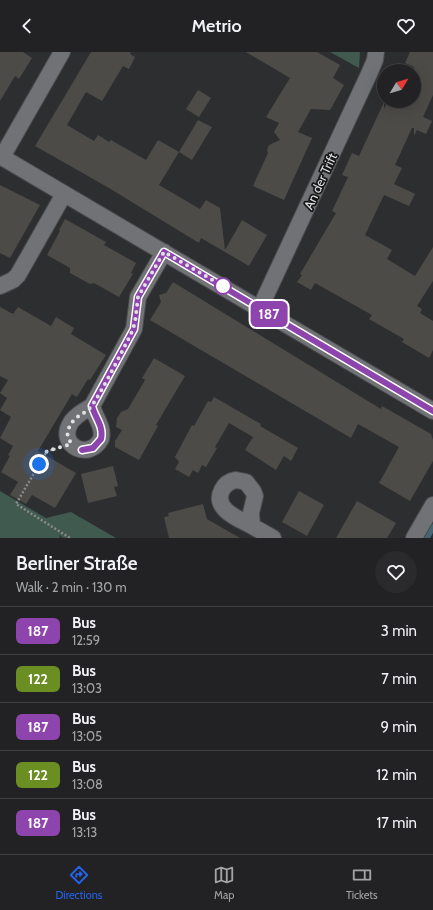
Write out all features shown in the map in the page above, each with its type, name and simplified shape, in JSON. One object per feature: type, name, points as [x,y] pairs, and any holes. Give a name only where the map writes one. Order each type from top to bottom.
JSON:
[{"type":"street","points":[[62,52],[1,157],[433,411]]},
{"type":"street","name":"An der Trift","points":[[260,308],[369,74],[375,60],[376,52]]},
{"type":"street","points":[[0,286],[13,280],[18,275],[64,194]]},
{"type":"street","points":[[92,406],[94,414],[101,426],[101,439],[96,446],[89,450],[78,449],[71,444],[67,433],[70,424],[76,416],[92,406],[134,329],[138,297],[164,252]]},
{"type":"street","points":[[414,538],[433,505]]},
{"type":"street","points":[[252,526],[273,538]]},
{"type":"path","points":[[70,538],[16,504],[47,451],[71,444]]},
{"type":"green space","points":[[330,52],[360,52],[359,68]]},
{"type":"green space","points":[[0,491],[46,518],[71,512],[116,538],[63,538],[59,535],[60,538],[0,538]]},
{"type":"building","points":[[0,52],[23,52],[32,58],[19,79],[15,76],[0,101]]},
{"type":"building","points":[[91,52],[131,52],[130,54],[135,57],[129,69],[123,66],[102,101],[86,92],[67,125],[94,141],[98,135],[109,142],[111,140],[146,160],[158,140],[179,152],[159,185],[200,209],[206,200],[220,208],[225,250],[242,220],[267,235],[249,266],[201,238],[199,243],[109,188],[35,146]]},
{"type":"building","points":[[246,52],[317,52],[340,65],[333,78],[344,85],[330,110],[311,109],[298,132],[312,138],[284,200],[253,186],[268,153],[267,150],[269,145],[280,140],[274,132],[279,123],[266,117],[290,78]]},
{"type":"building","points":[[410,52],[433,52],[433,95],[423,117],[432,121],[426,134],[417,130],[414,136],[414,128],[412,128],[395,165],[402,168],[394,184],[415,194],[409,206],[384,195],[365,235],[392,250],[387,259],[415,276],[433,247],[433,281],[417,306],[422,309],[420,313],[433,321],[433,350],[429,358],[402,342],[404,339],[369,319],[372,315],[315,283],[311,290],[297,282],[302,275],[300,274],[336,213],[332,211],[348,177],[342,175],[352,153],[359,156],[381,108],[421,108],[421,64],[405,63]]},
{"type":"building","points":[[198,90],[211,98],[199,117],[186,109]]},
{"type":"building","points":[[198,120],[212,127],[192,160],[179,152]]},
{"type":"building","points":[[0,185],[40,205],[10,258],[0,253]]},
{"type":"building","points":[[65,219],[106,242],[104,245],[136,263],[131,273],[133,274],[119,297],[94,283],[90,284],[70,273],[70,268],[47,255]]},
{"type":"building","points":[[173,282],[381,409],[382,406],[431,434],[433,440],[433,461],[410,501],[379,483],[399,447],[358,424],[351,438],[150,320],[161,302],[159,295],[166,293]]},
{"type":"building","points":[[0,307],[13,314],[18,307],[51,326],[56,317],[74,328],[71,334],[106,355],[77,397],[72,394],[38,451],[76,473],[55,508],[32,495],[26,504],[10,495],[18,482],[1,472],[10,456],[8,455],[13,446],[0,438],[11,417],[0,410],[7,398],[0,393],[8,380],[0,376]]},
{"type":"building","points":[[154,358],[185,376],[156,425],[158,426],[139,460],[115,447],[115,441],[122,430],[116,427],[117,418],[121,412],[128,409],[145,380],[142,378]]},
{"type":"building","points":[[214,397],[261,424],[260,426],[298,448],[291,461],[284,456],[276,470],[245,450],[253,437],[229,423],[215,447],[217,448],[206,467],[202,465],[198,473],[193,470],[189,477],[175,469],[179,462],[175,457],[192,425],[194,426],[208,401],[211,402]]},
{"type":"building","points":[[113,466],[118,486],[114,487],[117,496],[88,503],[81,474]]},
{"type":"building","points":[[299,491],[324,505],[307,536],[282,522]]},
{"type":"building","points":[[357,501],[396,523],[387,538],[336,538]]},
{"type":"building","points":[[203,504],[207,519],[240,538],[169,538],[164,517],[169,516],[168,513]]},
{"type":"waterway","points":[[427,538],[433,527]]},
{"type":"bus line","name":"187","points":[[82,450],[89,450],[93,448],[101,439],[101,426],[94,414],[92,406],[134,329],[136,303],[138,297],[164,252],[433,411]]},
{"type":"route","points":[[39,464],[47,451],[71,444],[67,433],[70,424],[76,416],[92,406],[134,329],[136,303],[138,297],[164,252],[223,286]]}]
